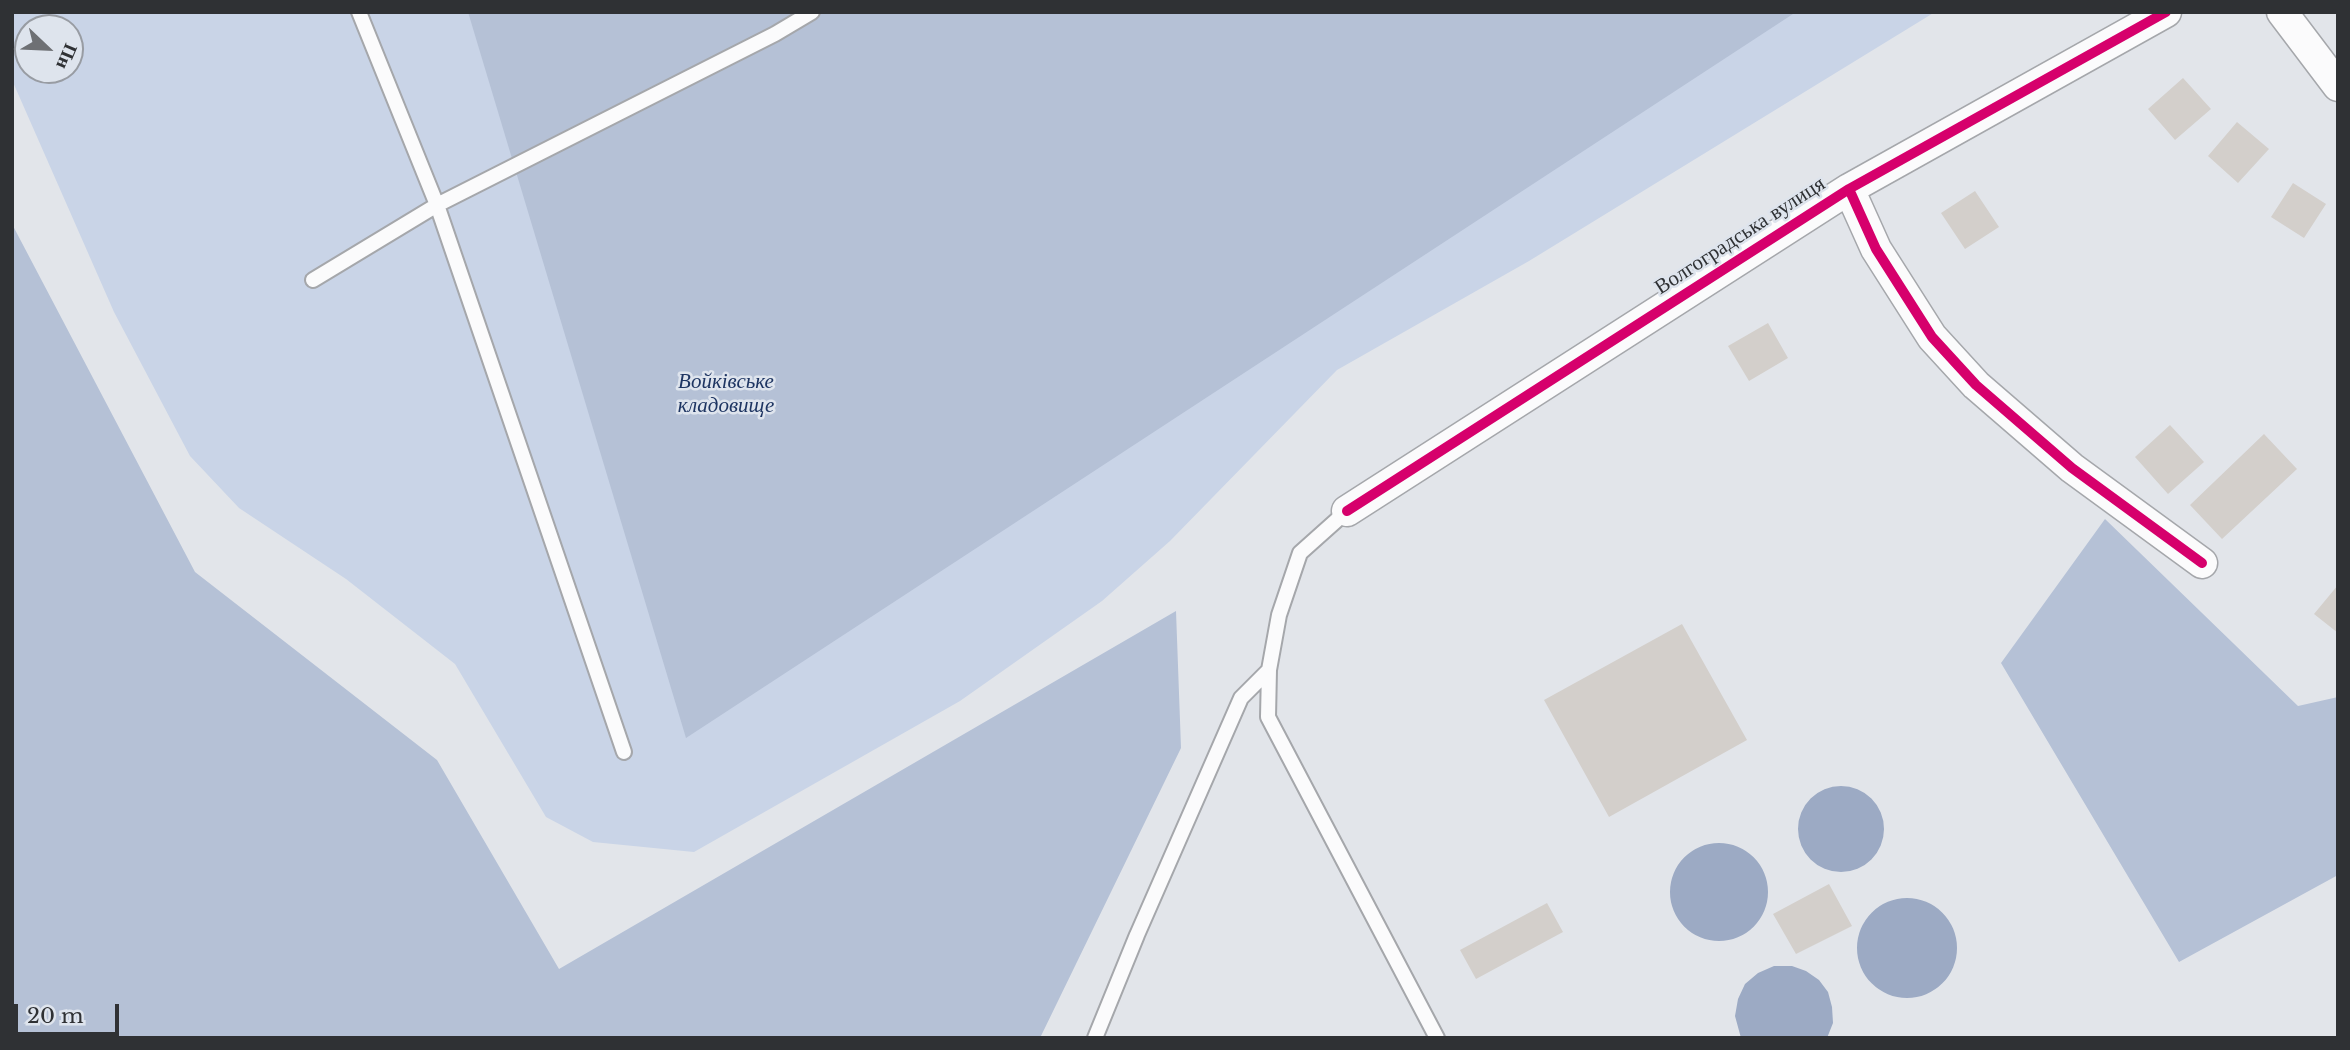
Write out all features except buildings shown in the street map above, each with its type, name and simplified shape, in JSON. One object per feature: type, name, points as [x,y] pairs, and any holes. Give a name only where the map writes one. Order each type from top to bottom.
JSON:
[{"type":"street","name":"Волгоградська вулиця","points":[[1347,512],[1849,189],[2166,12]]},
{"type":"street","points":[[2282,12],[2338,86]]},
{"type":"street","points":[[1849,189],[1876,249],[1932,337],[1967,375],[2072,468],[2202,563]]},
{"type":"lane","points":[[359,12],[437,205],[624,752]]},
{"type":"lane","points":[[313,280],[437,205],[775,34],[812,12]]},
{"type":"lane","points":[[1347,512],[1300,553],[1279,615],[1269,670],[1268,717],[1437,1038]]},
{"type":"lane","points":[[1095,1038],[1241,698],[1269,670]]},
{"type":"green space","name":"Войківське кладовище","points":[[12,12],[1935,12],[1529,261],[1337,370],[1170,541],[1102,601],[960,701],[694,852],[593,842],[546,817],[455,664],[346,579],[239,508],[190,456],[114,312],[12,80]]},
{"type":"green space","points":[[468,12],[1796,12],[686,738]]},
{"type":"green space","points":[[12,224],[195,572],[437,760],[559,969],[1176,611],[1181,748],[1040,1038],[12,1038]]},
{"type":"green space","points":[[2105,519],[2298,706],[2338,697],[2338,875],[2179,962],[2001,663]]},
{"type":"shaded area","points":[[1841,786],[1858,789],[1872,798],[1881,812],[1884,829],[1881,846],[1872,860],[1858,869],[1841,872],[1824,869],[1810,860],[1801,846],[1798,829],[1801,812],[1810,798],[1824,789]]},
{"type":"shaded area","points":[[1719,843],[1738,847],[1753,858],[1764,873],[1768,892],[1764,911],[1753,926],[1738,937],[1719,941],[1700,937],[1685,926],[1674,911],[1670,892],[1674,873],[1685,858],[1700,847]]},
{"type":"shaded area","points":[[1907,898],[1935,906],[1949,920],[1957,948],[1949,976],[1935,990],[1907,998],[1879,990],[1865,976],[1857,948],[1865,920],[1879,906]]},
{"type":"shaded area","points":[[1774,966],[1792,966],[1806,971],[1819,980],[1828,992],[1833,1023],[1827,1038],[1741,1038],[1735,1016],[1738,999],[1745,984],[1758,973]]},
{"type":"cycle path","points":[[1347,511],[1849,189],[2166,12]]},
{"type":"cycle path","points":[[1849,189],[1876,249],[1932,337],[1976,385],[2072,468],[2202,563]]}]
